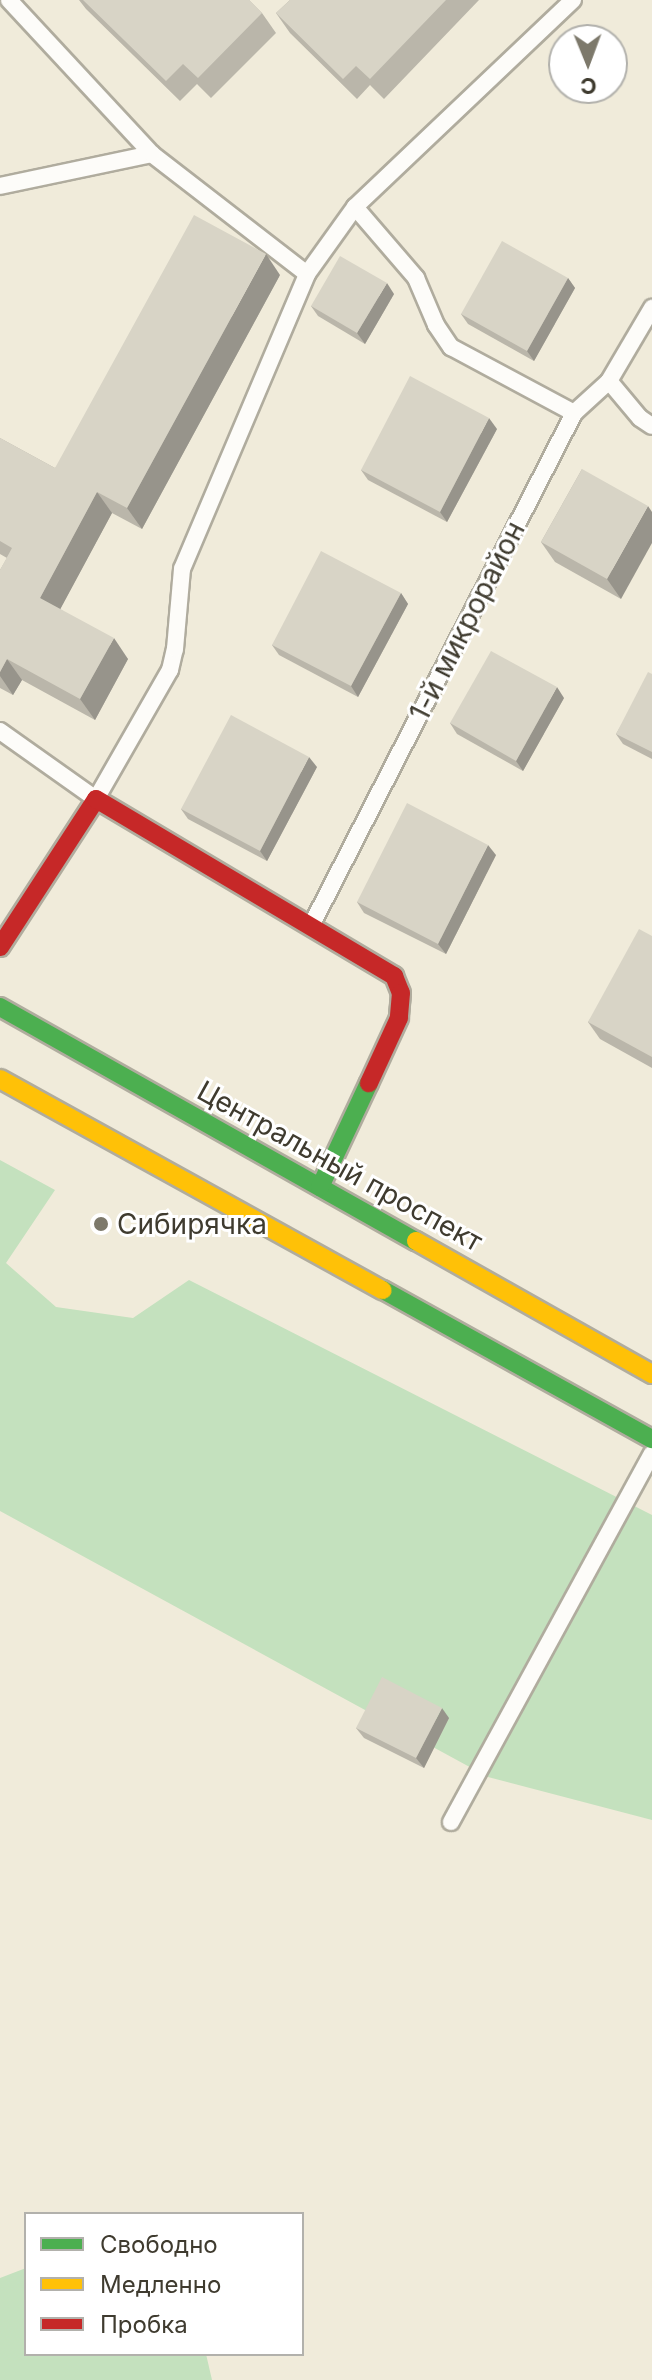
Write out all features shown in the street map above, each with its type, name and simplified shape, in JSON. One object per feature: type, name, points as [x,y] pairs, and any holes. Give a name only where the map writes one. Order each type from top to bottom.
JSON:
[{"type":"main road","points":[[0,947],[96,799],[309,929],[394,976],[401,993],[399,1018],[320,1187]]},
{"type":"main road","name":"Центральный проспект","points":[[0,1007],[652,1374]]},
{"type":"main road","points":[[0,1079],[652,1439]]},
{"type":"lane","points":[[9,0],[152,154],[307,274]]},
{"type":"lane","points":[[0,731],[96,799],[170,670],[175,649],[182,569],[307,274],[355,207],[573,0]]},
{"type":"lane","points":[[0,186],[152,154]]},
{"type":"lane","points":[[355,207],[416,278],[436,325],[451,347],[574,413]]},
{"type":"lane","name":"1-й микрорайон","points":[[309,929],[574,413],[609,381],[652,308]]},
{"type":"lane","points":[[609,381],[640,418],[652,426]]},
{"type":"lane","points":[[451,1822],[652,1454]]},
{"type":"green space","points":[[0,1160],[55,1190],[6,1263],[56,1307],[133,1318],[189,1280],[652,1515],[652,1820],[488,1777],[0,1511]]},
{"type":"green space","points":[[24,2269],[24,2356],[206,2356],[212,2380],[0,2380],[0,2278]]},
{"type":"building","points":[[83,0],[249,0],[262,13],[198,78],[183,64],[166,81]]},
{"type":"building","points":[[290,0],[446,0],[370,79],[356,66],[343,79],[276,13]]},
{"type":"building","points":[[194,215],[266,254],[127,508],[97,492],[40,598],[114,638],[80,699],[7,659],[0,672],[0,570],[12,548],[0,541],[0,438],[55,468]]},
{"type":"building","points":[[502,241],[568,278],[527,351],[461,314]]},
{"type":"building","points":[[340,256],[387,283],[357,333],[311,306]]},
{"type":"building","points":[[410,376],[489,418],[440,512],[361,470]]},
{"type":"building","points":[[582,469],[648,506],[607,579],[541,542]]},
{"type":"building","points":[[321,551],[401,593],[351,686],[272,645]]},
{"type":"building","points":[[491,651],[557,687],[516,761],[450,723]]},
{"type":"building","points":[[648,672],[652,674],[652,752],[616,734]]},
{"type":"building","points":[[231,715],[309,757],[260,851],[181,809]]},
{"type":"building","points":[[407,803],[488,845],[438,944],[357,902]]},
{"type":"building","points":[[639,929],[652,936],[652,1057],[588,1022]]},
{"type":"building","points":[[382,1677],[442,1708],[416,1758],[356,1728]]},
{"type":"traffic: fast","points":[[0,1007],[416,1241]]},
{"type":"traffic: fast","points":[[320,1187],[369,1083]]},
{"type":"traffic: fast","points":[[383,1290],[652,1439]]},
{"type":"traffic: slow","points":[[0,1079],[383,1290]]},
{"type":"traffic: slow","points":[[416,1241],[652,1374]]},
{"type":"traffic: jam","points":[[0,947],[96,799],[394,976],[401,993],[399,1018],[369,1083]]},
{"type":"place","name":"Сибирячка","points":[[101,1224]]}]
